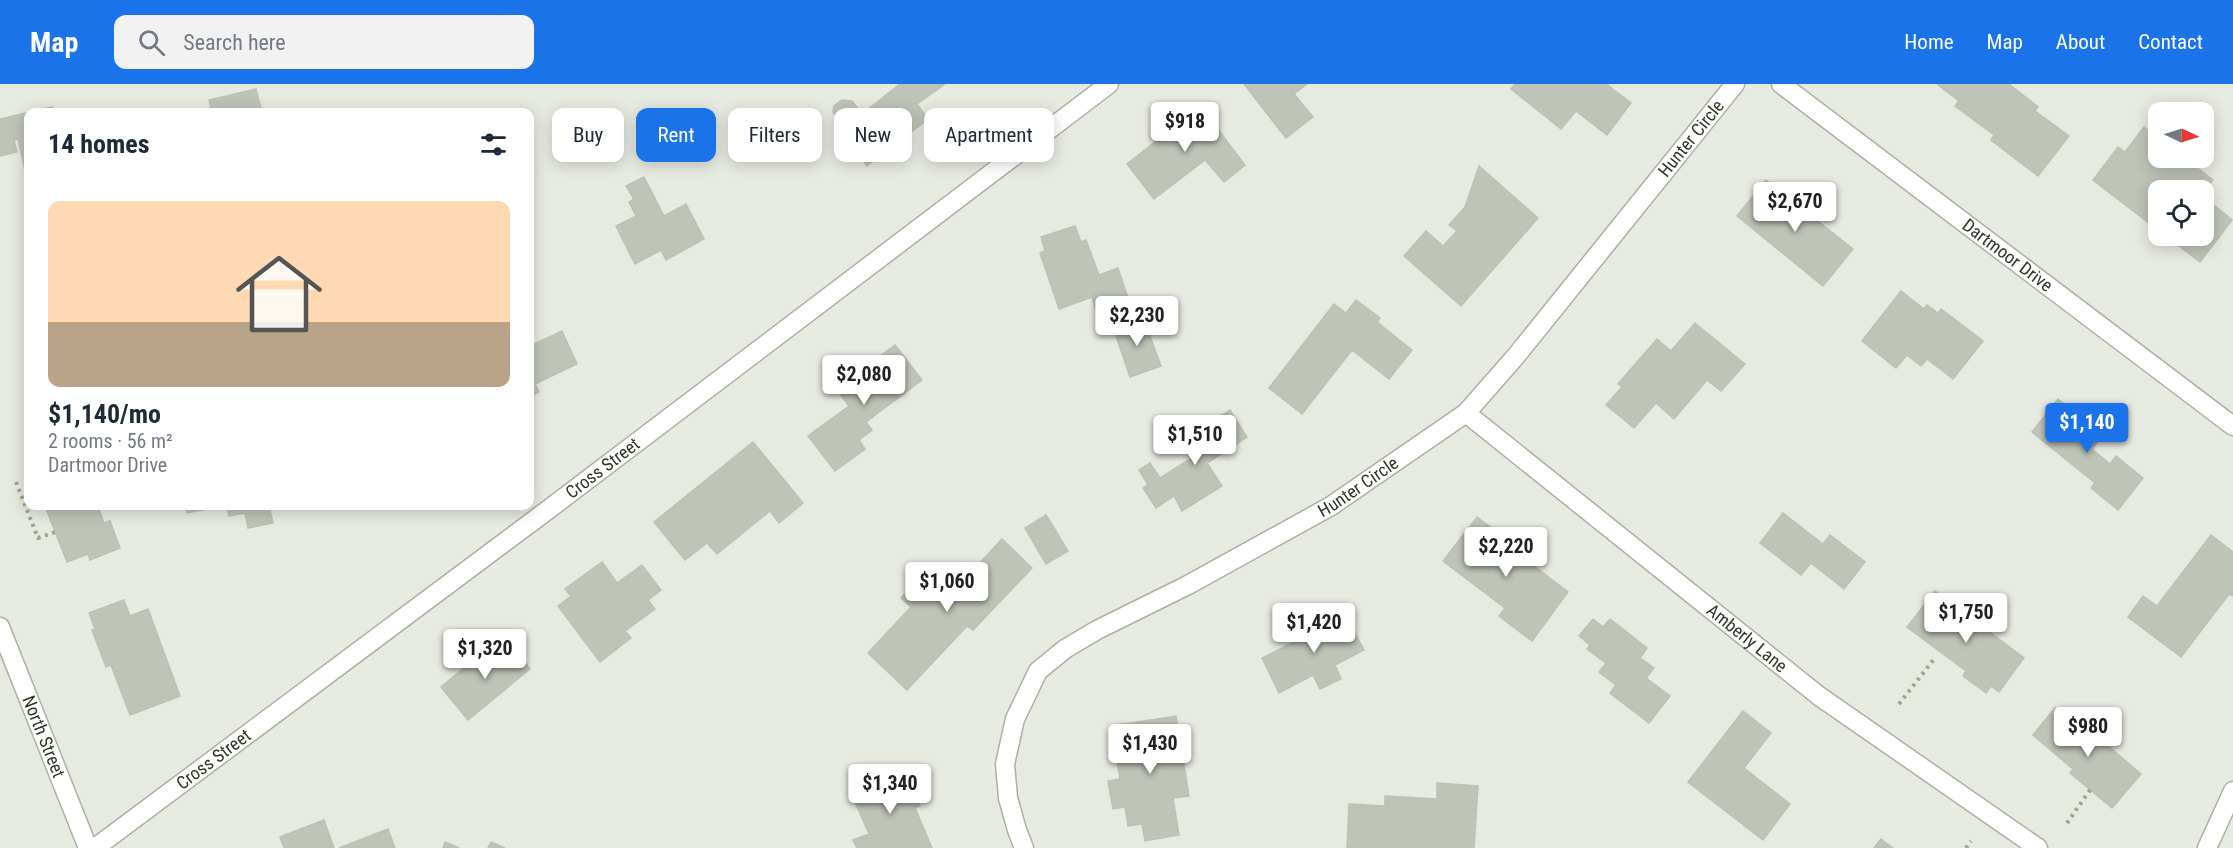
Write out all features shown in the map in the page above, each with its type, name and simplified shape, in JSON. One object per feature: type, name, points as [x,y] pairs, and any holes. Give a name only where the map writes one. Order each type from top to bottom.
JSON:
[{"type":"street","name":"Cross Street","points":[[95,848],[1109,84]]},
{"type":"street","name":"Hunter Circle","points":[[1024,848],[1008,798],[1005,764],[1015,719],[1038,671],[1065,649],[1097,630],[1188,585],[1331,506],[1466,413],[1516,356],[1735,84]]},
{"type":"street","name":"Dartmoor Drive","points":[[1781,84],[2233,426]]},
{"type":"street","name":"Amberly Lane","points":[[1466,413],[1819,696],[2038,848]]},
{"type":"street","name":"North Street","points":[[0,627],[88,848]]},
{"type":"street","points":[[2207,848],[2233,791]]},
{"type":"path","points":[[16,482],[24,502]]},
{"type":"path","points":[[27,510],[38,538],[55,532]]},
{"type":"path","points":[[1899,704],[1934,660]]},
{"type":"path","points":[[2067,823],[2090,790]]},
{"type":"path","points":[[1966,848],[1971,841]]},
{"type":"building","points":[[900,84],[945,84],[917,104],[924,114],[924,122],[912,131],[912,108],[870,108]]},
{"type":"building","points":[[1244,84],[1307,84],[1294,94],[1313,117],[1286,138]]},
{"type":"building","points":[[1515,84],[1606,84],[1631,103],[1607,135],[1576,111],[1561,129],[1511,89]]},
{"type":"building","points":[[1937,84],[2009,84],[2038,107],[2035,111],[2069,136],[2038,176],[1991,140],[1994,135],[1955,106],[1959,101]]},
{"type":"building","points":[[256,89],[261,108],[211,108],[209,100]]},
{"type":"building","points":[[842,100],[852,101],[857,108],[834,108],[833,112],[834,106]]},
{"type":"building","points":[[1198,103],[1245,165],[1224,182],[1205,160],[1154,199],[1127,164],[1183,120],[1180,116]]},
{"type":"building","points":[[24,114],[24,166],[18,139],[14,140],[17,152],[0,156],[0,119]]},
{"type":"building","points":[[2144,127],[2148,130],[2148,168],[2197,168],[2213,180],[2148,180],[2148,222],[2093,180],[2118,147],[2125,152]]},
{"type":"building","points":[[1479,166],[1538,218],[1461,306],[1404,256],[1426,231],[1443,246],[1457,231],[1449,225],[1465,207]]},
{"type":"building","points":[[644,177],[664,216],[686,204],[704,239],[666,260],[661,250],[635,264],[616,226],[636,216],[629,202],[634,199],[626,186]]},
{"type":"building","points":[[1766,180],[1853,249],[1823,286],[1737,216]]},
{"type":"building","points":[[2214,205],[2232,220],[2214,244]]},
{"type":"building","points":[[1075,226],[1081,242],[1086,240],[1099,275],[1118,268],[1128,298],[1096,310],[1092,297],[1059,309],[1040,253],[1045,251],[1041,237]]},
{"type":"building","points":[[2179,246],[2212,246],[2200,262]]},
{"type":"building","points":[[1901,291],[1924,309],[1927,305],[1938,313],[1941,309],[1983,341],[1953,379],[1927,359],[1921,366],[1907,355],[1896,368],[1862,341]]},
{"type":"building","points":[[1356,300],[1380,318],[1377,322],[1412,350],[1389,379],[1352,350],[1302,414],[1269,388],[1334,304],[1346,313]]},
{"type":"building","points":[[1143,317],[1161,366],[1130,377],[1113,327]]},
{"type":"building","points":[[1695,323],[1745,364],[1721,391],[1707,380],[1674,419],[1656,403],[1634,428],[1606,405],[1622,387],[1618,384],[1657,339],[1671,351]]},
{"type":"building","points":[[562,331],[577,364],[535,384],[539,392],[534,395],[534,344]]},
{"type":"building","points":[[895,345],[922,380],[866,422],[872,430],[859,440],[865,449],[835,471],[808,436],[849,406],[836,389]]},
{"type":"building","points":[[2058,399],[2103,435],[2092,449],[2110,464],[2116,456],[2143,478],[2118,510],[2091,488],[2095,483],[2032,432]]},
{"type":"building","points":[[1230,410],[1247,437],[1207,463],[1222,486],[1182,511],[1174,496],[1156,508],[1143,488],[1148,485],[1139,470],[1150,463],[1160,478],[1192,458],[1189,453],[1196,449],[1192,442],[1206,433],[1202,428]]},
{"type":"building","points":[[753,442],[803,503],[779,523],[770,511],[717,554],[707,543],[685,560],[654,522]]},
{"type":"building","points":[[47,510],[99,510],[104,523],[110,521],[120,548],[90,560],[88,554],[67,562]]},
{"type":"building","points":[[186,510],[203,510],[187,513]]},
{"type":"building","points":[[228,510],[270,510],[273,523],[248,528],[245,513],[229,516]]},
{"type":"building","points":[[1783,513],[1823,544],[1830,535],[1865,562],[1844,589],[1811,563],[1801,575],[1760,543]]},
{"type":"building","points":[[1046,515],[1068,551],[1046,564],[1025,528]]},
{"type":"building","points":[[1477,517],[1504,537],[1501,541],[1568,592],[1532,641],[1499,616],[1505,608],[1443,561]]},
{"type":"building","points":[[2211,535],[2233,552],[2233,596],[2229,594],[2181,657],[2128,617],[2143,596],[2157,606]]},
{"type":"building","points":[[1002,539],[1032,568],[973,630],[967,626],[907,690],[868,653],[911,607],[901,598],[916,583],[925,593],[942,575],[947,580],[965,562],[973,570]]},
{"type":"building","points":[[602,562],[617,583],[642,565],[661,590],[648,600],[655,609],[625,631],[631,638],[600,662],[558,606],[571,596],[565,589]]},
{"type":"building","points":[[1935,591],[2024,658],[1999,692],[1991,686],[1986,693],[1963,676],[1966,671],[1907,627]]},
{"type":"building","points":[[124,600],[130,616],[148,609],[180,696],[130,715],[111,665],[106,667],[92,630],[95,629],[89,613]]},
{"type":"building","points":[[1343,611],[1364,650],[1335,665],[1341,679],[1320,689],[1313,675],[1279,693],[1262,658],[1296,641],[1294,636]]},
{"type":"building","points":[[1593,619],[1603,627],[1610,619],[1647,648],[1640,658],[1654,668],[1646,678],[1670,696],[1649,723],[1610,693],[1616,685],[1599,672],[1606,663],[1587,649],[1590,645],[1579,636]]},
{"type":"building","points":[[507,641],[530,669],[468,720],[441,687],[478,656],[482,661]]},
{"type":"building","points":[[2055,708],[2097,743],[2100,739],[2141,774],[2112,808],[2070,773],[2073,769],[2033,735]]},
{"type":"building","points":[[1743,711],[1771,733],[1744,768],[1790,804],[1763,840],[1688,782]]},
{"type":"building","points":[[1176,716],[1189,796],[1173,798],[1179,835],[1145,841],[1142,824],[1128,826],[1125,807],[1113,809],[1108,781],[1120,779],[1112,726]]},
{"type":"building","points":[[904,770],[920,806],[915,808],[932,848],[857,848],[853,840],[869,834],[851,793]]},
{"type":"building","points":[[1437,783],[1478,786],[1474,848],[1347,848],[1349,804],[1385,806],[1385,796],[1437,799]]},
{"type":"building","points":[[324,820],[334,848],[284,848],[280,837]]},
{"type":"building","points":[[388,829],[395,848],[339,848]]},
{"type":"building","points":[[1881,839],[1893,848],[1874,848]]},
{"type":"building","points":[[445,842],[459,848],[443,848]]},
{"type":"building","points":[[491,842],[505,848],[488,848]]}]
